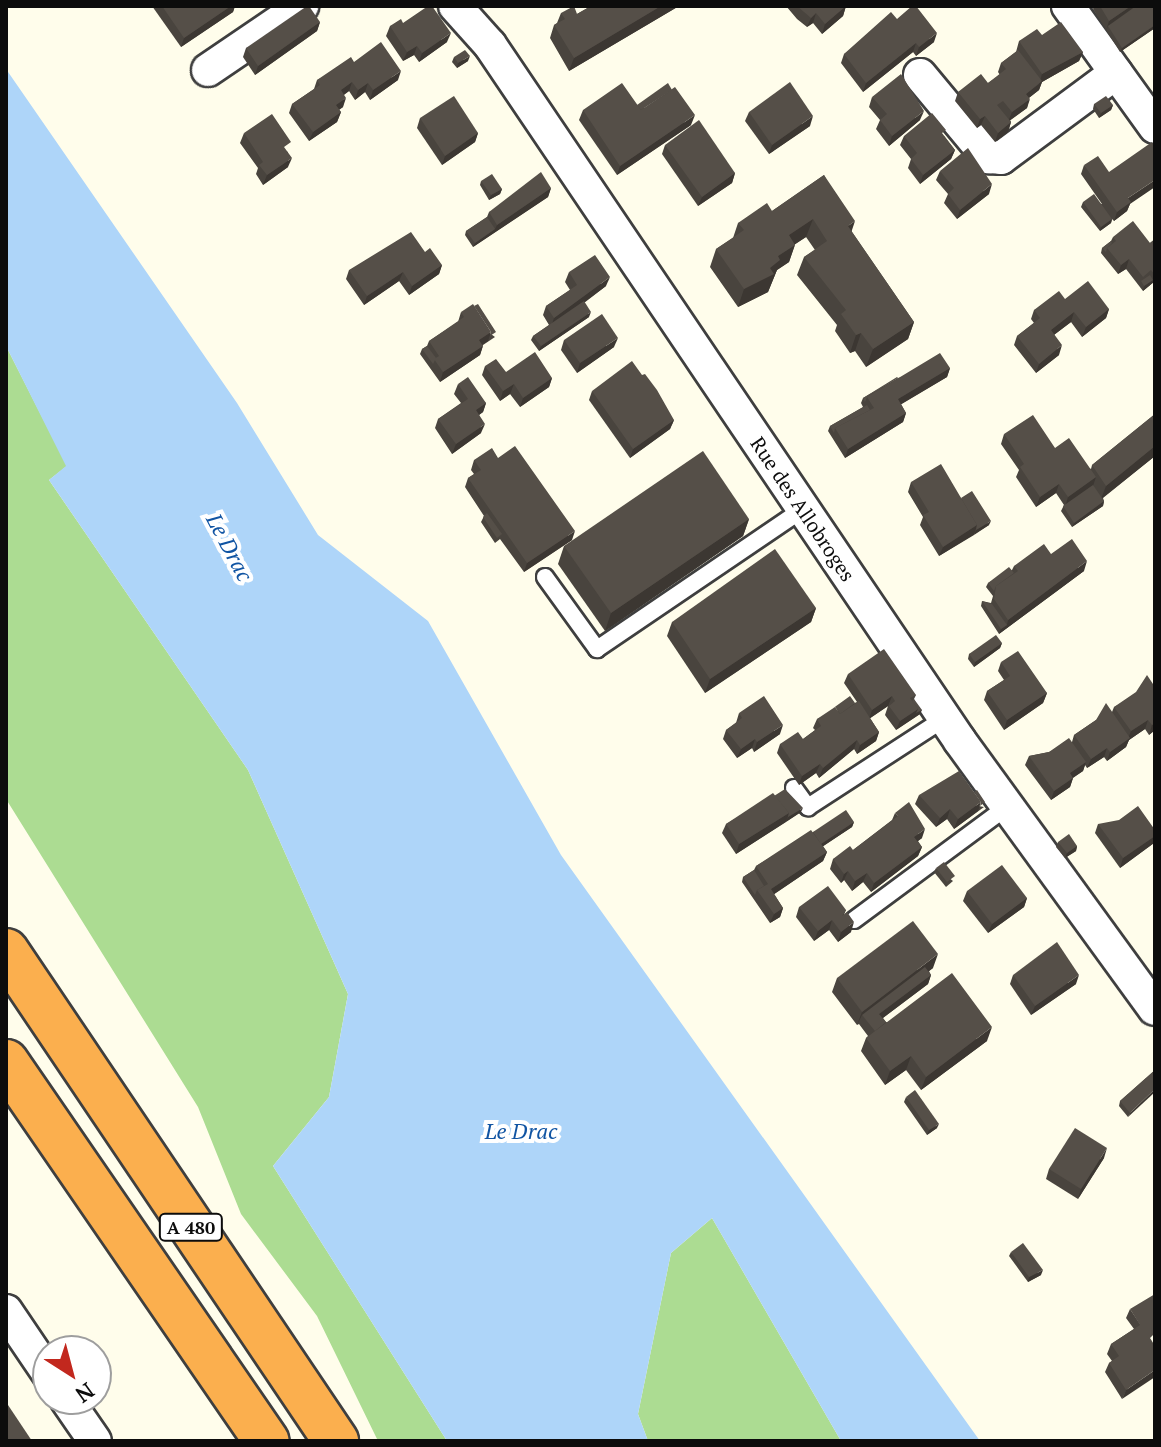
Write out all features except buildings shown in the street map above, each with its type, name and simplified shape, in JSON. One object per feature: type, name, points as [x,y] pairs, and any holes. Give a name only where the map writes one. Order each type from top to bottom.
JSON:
[{"type":"highway","name":"A 480","points":[[6,951],[336,1441]]},
{"type":"highway","name":"A 480","points":[[6,1062],[266,1441]]},
{"type":"street","points":[[208,70],[302,6]]},
{"type":"street","name":"Rue des Allobroges","points":[[455,6],[490,45],[945,718],[1155,1009]]},
{"type":"street","points":[[1068,6],[1155,127]]},
{"type":"street","points":[[920,75],[988,157],[1001,158],[1116,73]]},
{"type":"street","points":[[6,1311],[32,1349]]},
{"type":"street","points":[[77,1415],[95,1441]]},
{"type":"lane","points":[[545,577],[597,649],[803,509]]},
{"type":"lane","points":[[794,788],[808,807],[945,718]]},
{"type":"lane","points":[[854,920],[1008,806]]},
{"type":"green space","points":[[6,346],[67,466],[49,480],[248,770],[348,994],[329,1097],[273,1166],[447,1441],[378,1441],[317,1316],[241,1214],[198,1107],[6,799]]},
{"type":"green space","points":[[712,1218],[841,1441],[648,1441],[638,1414],[671,1253]]},
{"type":"water","name":"Le Drac","points":[[6,69],[237,403],[318,535],[428,621],[561,855],[980,1441],[841,1441],[712,1218],[671,1253],[638,1414],[648,1441],[447,1441],[273,1166],[329,1097],[348,994],[248,770],[49,480],[66,466],[6,346]]}]
